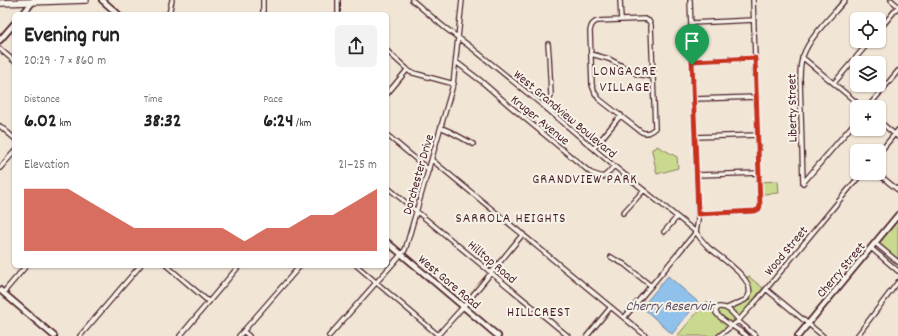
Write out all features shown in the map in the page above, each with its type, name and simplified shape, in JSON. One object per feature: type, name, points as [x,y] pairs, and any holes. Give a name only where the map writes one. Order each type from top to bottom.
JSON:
[{"type":"main road","points":[[0,3],[86,0]]},
{"type":"street","points":[[102,0],[116,12]]},
{"type":"street","points":[[169,12],[172,0]]},
{"type":"street","points":[[263,0],[263,12]]},
{"type":"street","points":[[338,0],[338,12]]},
{"type":"street","name":"West Grandview Boulevard","points":[[412,0],[545,107],[614,166],[696,232],[708,247],[737,270],[746,282],[749,290],[747,298],[742,302],[727,308]]},
{"type":"street","name":"Dorchester Drive","points":[[389,267],[405,250],[407,245],[442,128],[454,84],[462,0]]},
{"type":"street","points":[[620,0],[621,20]]},
{"type":"street","points":[[624,318],[696,232],[698,224],[690,0]]},
{"type":"street","points":[[698,214],[755,211],[759,209],[761,203],[753,0]]},
{"type":"street","name":"Liberty Street","points":[[846,0],[811,40],[802,57],[800,78],[803,183],[850,128]]},
{"type":"street","points":[[886,22],[898,7],[891,0]]},
{"type":"street","points":[[25,12],[33,1]]},
{"type":"street","points":[[645,19],[649,21],[651,25],[655,128],[650,132],[643,133],[599,99],[592,84],[590,28],[593,23],[599,20],[621,20],[645,19]]},
{"type":"street","points":[[691,23],[754,20]]},
{"type":"street","points":[[0,40],[12,26]]},
{"type":"street","points":[[545,107],[549,102],[551,95],[548,44]]},
{"type":"street","points":[[834,83],[864,48]]},
{"type":"street","points":[[0,49],[12,58]]},
{"type":"street","points":[[389,53],[410,72],[454,84]]},
{"type":"street","points":[[591,54],[609,59],[637,74],[653,77]]},
{"type":"street","points":[[802,57],[854,100]]},
{"type":"street","points":[[692,61],[755,58]]},
{"type":"street","name":"Kruger Avenue","points":[[456,62],[481,81],[591,173],[603,177],[614,166]]},
{"type":"street","points":[[389,92],[407,70]]},
{"type":"street","points":[[874,100],[898,71]]},
{"type":"street","points":[[694,99],[757,97]]},
{"type":"street","points":[[594,148],[620,116]]},
{"type":"street","points":[[0,126],[12,136]]},
{"type":"street","points":[[886,127],[898,137]]},
{"type":"street","points":[[442,128],[473,144]]},
{"type":"street","points":[[886,144],[898,130]]},
{"type":"street","points":[[695,137],[758,135]]},
{"type":"street","points":[[389,137],[429,170]]},
{"type":"street","points":[[0,168],[12,154]]},
{"type":"street","points":[[432,160],[646,336]]},
{"type":"street","points":[[697,175],[760,173]]},
{"type":"street","name":"Wood Street","points":[[719,336],[738,320],[766,289],[856,180]]},
{"type":"street","points":[[886,180],[898,190]]},
{"type":"street","name":"Hilltop Road","points":[[389,189],[568,336]]},
{"type":"street","points":[[623,213],[644,190]]},
{"type":"street","name":"Cherry Street","points":[[798,336],[898,216]]},
{"type":"street","points":[[664,232],[677,217]]},
{"type":"street","points":[[358,268],[438,336],[523,234]]},
{"type":"street","points":[[875,243],[898,262]]},
{"type":"street","name":"West Gore Road","points":[[389,244],[498,336]]},
{"type":"street","points":[[871,248],[898,271]]},
{"type":"street","points":[[611,257],[624,264],[651,286]]},
{"type":"street","points":[[24,268],[2,292],[54,336]]},
{"type":"street","points":[[80,336],[138,268]]},
{"type":"street","points":[[169,268],[209,302]]},
{"type":"street","points":[[180,336],[237,268]]},
{"type":"street","points":[[239,336],[298,268]]},
{"type":"street","name":"Dorchester Drive","points":[[330,336],[388,268]]},
{"type":"street","points":[[857,336],[898,282]]},
{"type":"street","points":[[766,289],[822,336]]},
{"type":"street","points":[[747,336],[722,319],[716,313],[716,310],[722,306],[727,308],[756,336]]},
{"type":"street","points":[[587,336],[611,307]]},
{"type":"street","points":[[243,331],[249,336]]},
{"type":"green space","points":[[657,146],[677,157],[678,168],[657,174],[652,149],[656,148]]},
{"type":"green space","points":[[778,181],[779,193],[762,194],[761,182]]},
{"type":"green space","points":[[898,219],[898,260],[879,243]]},
{"type":"green space","points":[[748,276],[763,288],[739,316],[731,310],[731,308],[744,303],[750,296],[751,288],[747,279]]},
{"type":"green space","points":[[707,301],[715,309],[715,314],[726,324],[727,328],[718,336],[677,336]]},
{"type":"green space","points":[[723,308],[734,317],[733,321],[729,322],[718,314],[719,309]]},
{"type":"water","name":"Cherry Reservoir","points":[[668,276],[698,302],[672,334],[642,307]]},
{"type":"district","name":"LONGACRE VILLAGE","points":[[625,78]]},
{"type":"district","name":"GRANDVIEW PARK","points":[[585,178]]},
{"type":"district","name":"SARROLA HEIGHTS","points":[[511,217]]},
{"type":"district","name":"HILLCREST","points":[[539,311]]},
{"type":"route","points":[[755,58],[761,203],[757,211],[698,214],[692,65],[692,61],[755,58]]}]
